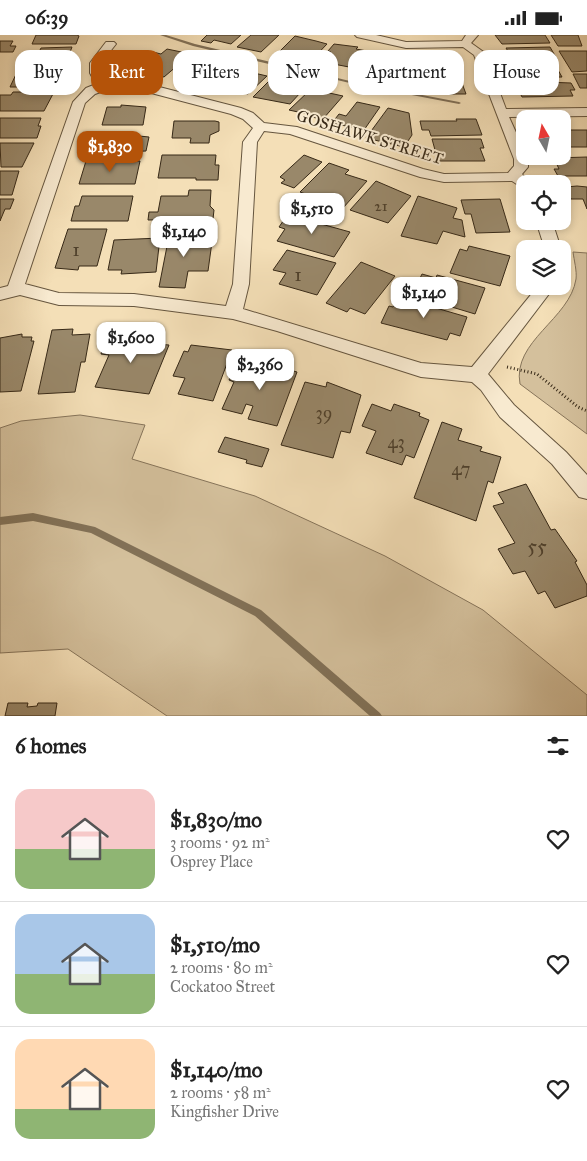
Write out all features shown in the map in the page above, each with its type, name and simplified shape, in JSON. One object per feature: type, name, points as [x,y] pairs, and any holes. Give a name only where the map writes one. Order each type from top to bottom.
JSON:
[{"type":"street","points":[[361,35],[406,45],[468,40],[479,53],[501,113],[521,159],[521,167],[515,173],[516,175]]},
{"type":"street","points":[[105,50],[110,44]]},
{"type":"street","points":[[91,91],[86,93],[79,102],[7,292],[27,290],[59,299],[140,301],[233,313],[279,325],[420,370],[482,367],[540,295]]},
{"type":"street","name":"GOSHAWK STREET","points":[[163,92],[236,111],[248,117],[260,127],[292,130],[411,171],[432,176],[516,182]]},
{"type":"street","points":[[501,113],[587,112]]},
{"type":"street","points":[[233,313],[241,284],[250,142],[260,127]]},
{"type":"street","points":[[482,367],[488,385],[507,411],[559,459],[587,490]]},
{"type":"path","points":[[482,367],[537,374],[578,407],[587,411]]},
{"type":"shaded area","points":[[573,252],[587,253],[587,434],[520,384],[520,369],[525,355],[533,342],[571,295],[576,279]]},
{"type":"shaded area","points":[[80,415],[145,425],[132,459],[255,496],[385,556],[483,610],[587,695],[587,716],[167,716],[68,649],[0,653],[0,428],[21,421]]},
{"type":"building","points":[[36,35],[79,36],[76,44],[32,44]]},
{"type":"building","points":[[207,35],[241,35],[231,44],[214,40],[211,43],[201,41]]},
{"type":"building","points":[[251,35],[279,35],[261,52],[237,47]]},
{"type":"building","points":[[495,35],[545,35],[550,43],[502,44]]},
{"type":"building","points":[[551,35],[578,35],[582,46],[558,46]]},
{"type":"building","points":[[295,36],[327,44],[321,50],[281,50]]},
{"type":"building","points":[[0,41],[13,41],[10,46],[16,46],[13,52],[0,52]]},
{"type":"building","points":[[334,44],[358,47],[356,49],[362,50],[348,50],[348,67],[338,65],[338,50],[329,50]]},
{"type":"building","points":[[72,47],[71,50],[40,50],[41,48]]},
{"type":"building","points":[[550,47],[552,50],[507,50],[506,48]]},
{"type":"building","points":[[167,49],[173,50],[173,69],[164,77],[163,77],[163,52]]},
{"type":"building","points":[[559,51],[587,51],[587,71],[572,72]]},
{"type":"building","points":[[258,74],[267,76],[258,85]]},
{"type":"building","points":[[573,74],[587,74],[587,88],[580,88]]},
{"type":"building","points":[[15,76],[15,87],[10,87]]},
{"type":"building","points":[[268,82],[268,95],[298,95],[290,104],[253,97],[258,95],[258,92]]},
{"type":"building","points":[[559,83],[571,83],[575,90],[570,90],[573,96],[522,97],[521,95],[559,95]]},
{"type":"building","points":[[15,92],[15,95],[52,95],[44,111],[0,111],[0,95],[11,95]]},
{"type":"building","points":[[305,95],[343,96],[323,119],[305,116],[307,114],[289,110]]},
{"type":"building","points":[[357,102],[380,107],[364,130],[332,123],[339,114],[346,116]]},
{"type":"building","points":[[121,105],[146,107],[143,125],[102,125],[107,107],[121,107]]},
{"type":"building","points":[[388,108],[409,113],[412,135],[404,147],[366,138]]},
{"type":"building","points":[[0,118],[41,118],[38,126],[41,126],[37,138],[0,138]]},
{"type":"building","points":[[456,119],[476,119],[482,135],[431,136],[429,130],[422,130],[420,121],[457,121]]},
{"type":"building","points":[[174,121],[215,121],[219,122],[219,131],[210,135],[209,143],[190,143],[191,138],[172,138]]},
{"type":"building","points":[[571,130],[587,130],[587,147],[571,147]]},
{"type":"building","points":[[98,134],[139,134],[139,136],[149,137],[146,151],[95,153]]},
{"type":"building","points":[[432,139],[481,139],[484,148],[480,148],[485,161],[438,161]]},
{"type":"building","points":[[0,143],[34,143],[22,167],[1,167]]},
{"type":"building","points":[[162,155],[216,155],[215,165],[219,165],[218,180],[158,178]]},
{"type":"building","points":[[304,155],[322,162],[294,188],[281,183],[285,180],[280,177]]},
{"type":"building","points":[[571,157],[587,157],[587,176],[557,175],[554,169],[559,169],[557,165],[571,165]]},
{"type":"building","points":[[86,161],[140,161],[135,184],[79,184]]},
{"type":"building","points":[[329,163],[349,170],[345,174],[367,181],[343,208],[300,192]]},
{"type":"building","points":[[0,171],[19,171],[12,195],[0,195]]},
{"type":"building","points":[[376,181],[411,196],[388,223],[350,210]]},
{"type":"building","points":[[571,187],[587,187],[587,209],[583,199],[571,199]]},
{"type":"building","points":[[189,190],[211,190],[210,206],[214,210],[213,219],[148,220],[149,212],[158,212],[161,196],[188,196]]},
{"type":"building","points":[[82,196],[133,196],[128,221],[71,221],[75,206],[79,206]]},
{"type":"building","points":[[418,196],[457,208],[453,218],[462,220],[465,237],[443,231],[437,244],[401,236]]},
{"type":"building","points":[[0,199],[14,199],[10,209],[5,209],[0,221]]},
{"type":"building","points":[[500,199],[510,232],[476,233],[471,214],[465,214],[461,200]]},
{"type":"building","points":[[290,211],[316,218],[314,222],[350,232],[334,257],[277,241],[285,229],[279,227]]},
{"type":"building","points":[[68,229],[107,229],[97,266],[79,266],[78,270],[55,268]]},
{"type":"building","points":[[170,231],[198,232],[197,241],[212,242],[208,271],[188,271],[185,288],[159,287]]},
{"type":"building","points":[[160,238],[156,272],[121,274],[122,270],[108,270],[114,240]]},
{"type":"building","points":[[469,246],[510,256],[500,286],[450,273],[460,249],[467,251]]},
{"type":"building","points":[[287,250],[336,263],[317,295],[279,284],[286,273],[273,270]]},
{"type":"building","points":[[361,262],[395,276],[365,314],[350,308],[347,312],[326,303]]},
{"type":"building","points":[[422,274],[436,278],[437,275],[485,288],[475,314],[412,295]]},
{"type":"building","points":[[398,297],[467,317],[460,336],[450,333],[447,340],[381,323],[389,306],[393,307]]},
{"type":"building","points":[[73,329],[72,335],[90,334],[85,362],[81,362],[75,392],[38,394],[52,330]]},
{"type":"building","points":[[22,334],[22,337],[32,337],[31,341],[34,341],[21,391],[0,392],[0,338]]},
{"type":"building","points":[[107,334],[143,337],[141,342],[144,342],[146,339],[157,340],[156,344],[169,345],[149,394],[95,387],[109,355],[101,354]]},
{"type":"building","points":[[191,345],[232,350],[213,401],[178,394],[185,378],[173,376],[184,351],[188,352]]},
{"type":"building","points":[[238,360],[257,364],[257,362],[269,364],[297,372],[277,426],[248,419],[253,406],[246,404],[242,414],[222,409],[234,382],[229,380]]},
{"type":"building","points":[[305,382],[326,387],[327,382],[361,395],[350,433],[341,431],[333,458],[281,445]]},
{"type":"building","points":[[372,404],[391,411],[394,404],[420,413],[419,416],[429,420],[414,458],[406,455],[402,465],[366,453],[376,431],[362,426]]},
{"type":"building","points":[[442,422],[462,429],[458,440],[482,447],[480,451],[501,457],[493,483],[488,481],[476,521],[414,498]]},
{"type":"building","points":[[225,437],[269,449],[262,467],[246,463],[247,460],[218,452]]},
{"type":"building","points":[[526,484],[551,530],[555,529],[577,561],[575,562],[587,585],[587,596],[555,608],[545,591],[538,594],[525,571],[513,574],[498,549],[515,543],[493,506],[504,503],[498,493]]},
{"type":"building","points":[[8,703],[28,703],[27,707],[37,706],[38,703],[57,703],[55,716],[5,716]]},
{"type":"waterway","points":[[162,35],[194,45],[354,83],[459,103]]},
{"type":"waterway","points":[[0,521],[33,517],[92,530],[258,613],[377,716]]}]
